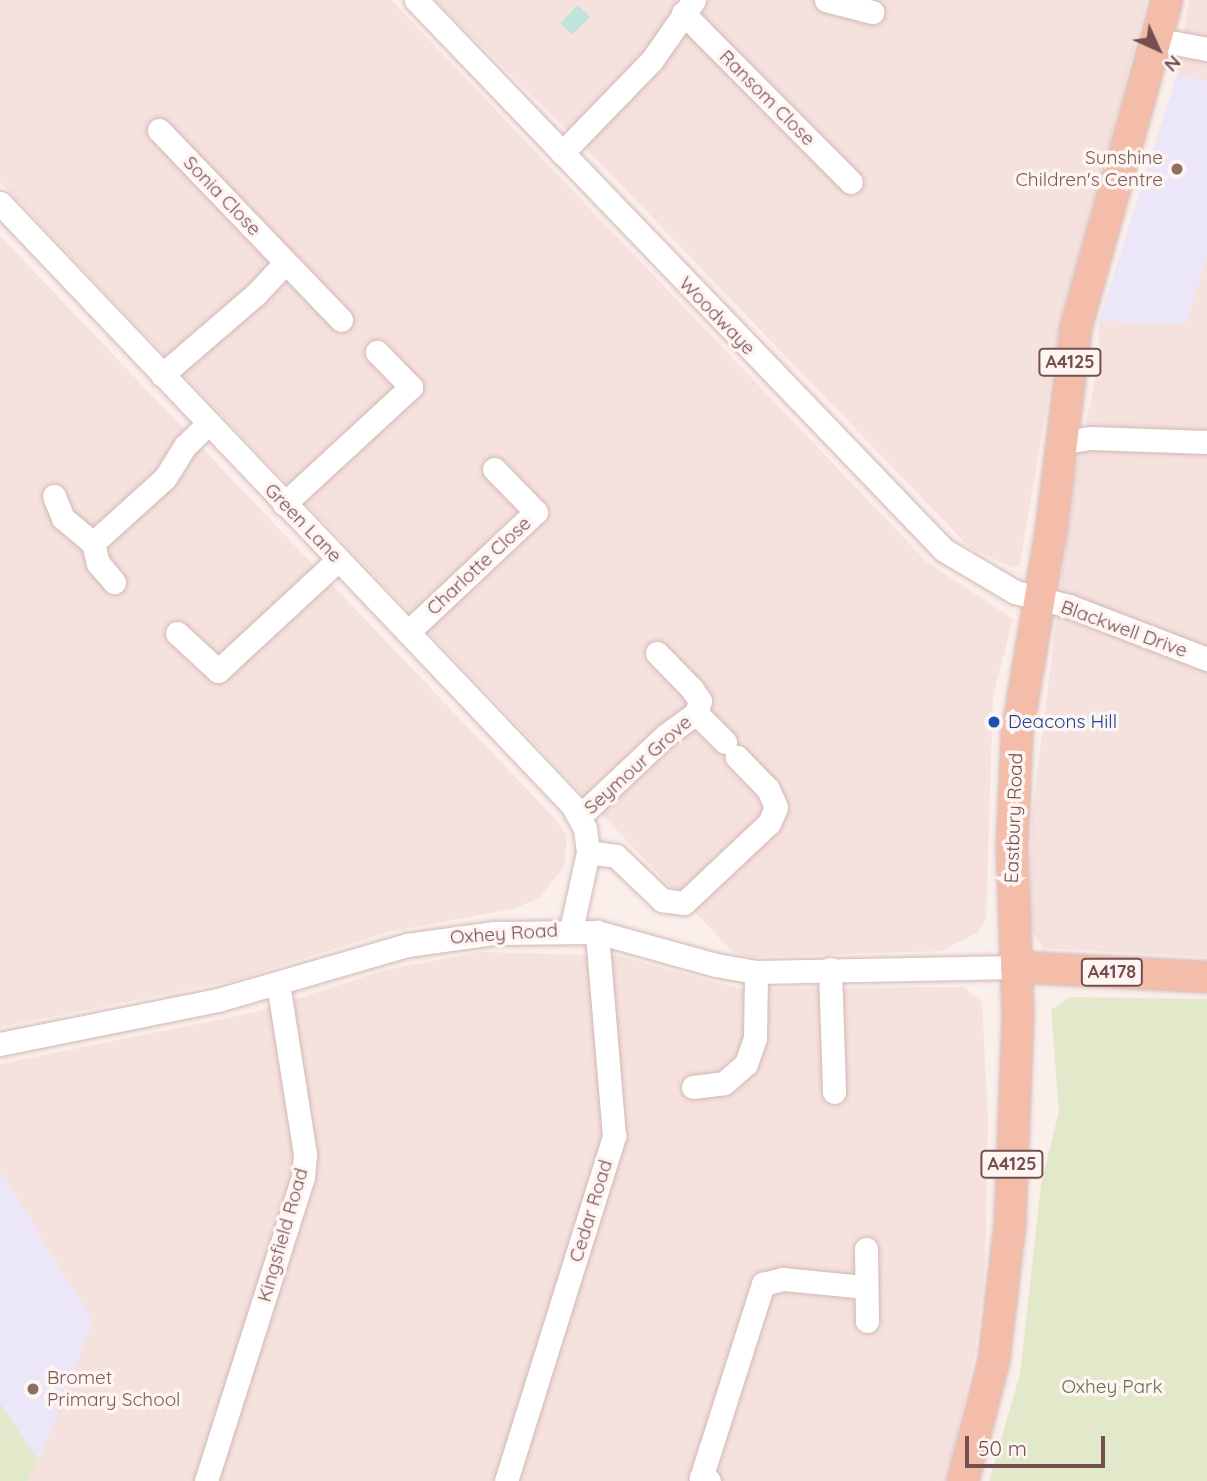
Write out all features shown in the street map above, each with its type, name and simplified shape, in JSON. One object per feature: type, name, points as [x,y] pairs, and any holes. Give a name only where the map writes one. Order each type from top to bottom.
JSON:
[{"type":"main road","name":"Eastbury Road","points":[[963,1481],[995,1360],[1010,1224],[1016,967],[1012,848],[1017,734],[1041,601],[1079,315],[1159,40],[1167,0]]},
{"type":"main road","name":"A4178","points":[[1016,967],[1207,977]]},
{"type":"street","name":"Woodwaye","points":[[416,0],[944,550],[984,578],[1041,601]]},
{"type":"street","points":[[826,0],[872,12]]},
{"type":"street","name":"Ransom Close","points":[[562,153],[652,60],[689,7],[851,182]]},
{"type":"street","points":[[1159,40],[1207,49]]},
{"type":"street","name":"Sonia Close","points":[[159,130],[341,320]]},
{"type":"street","name":"Green Lane","points":[[0,203],[580,816]]},
{"type":"street","points":[[162,375],[256,294],[285,262]]},
{"type":"street","points":[[284,504],[411,387],[377,352]]},
{"type":"street","points":[[93,543],[165,478],[185,446],[208,424]]},
{"type":"street","points":[[1062,442],[1090,438],[1207,442]]},
{"type":"street","name":"Charlotte Close","points":[[408,632],[536,512],[494,469]]},
{"type":"street","points":[[54,496],[67,524],[93,543],[98,563],[114,582]]},
{"type":"street","points":[[177,633],[218,671],[338,560]]},
{"type":"street","name":"Blackwell Drive","points":[[1041,601],[1069,606],[1207,659]]},
{"type":"street","name":"Seymour Grove","points":[[588,852],[616,856],[662,900],[684,904],[769,823],[776,807],[768,789],[696,713],[697,696],[657,653]]},
{"type":"street","name":"Seymour Grove","points":[[580,816],[666,735],[696,713]]},
{"type":"street","points":[[571,930],[588,852],[580,816]]},
{"type":"street","name":"Oxhey Road","points":[[0,1044],[218,1000],[444,938],[571,930],[597,932],[716,965],[756,972],[1016,967]]},
{"type":"street","name":"Cedar Road","points":[[506,1481],[614,1136],[597,932]]},
{"type":"street","points":[[830,969],[834,1092]]},
{"type":"street","points":[[693,1087],[724,1083],[746,1064],[755,1038],[756,972]]},
{"type":"street","name":"Kingsfield Road","points":[[206,1481],[303,1177],[305,1154],[278,983]]},
{"type":"street","points":[[866,1249],[867,1321]]},
{"type":"street","points":[[703,1480],[728,1390],[763,1284],[783,1279],[865,1287]]},
{"type":"shaded area","points":[[0,0],[391,0],[927,562],[1013,619],[993,696],[986,920],[977,933],[941,951],[747,957],[730,949],[0,182]]},
{"type":"shaded area","points":[[435,0],[1147,0],[1059,333],[1020,564],[1013,568],[970,548],[597,160]]},
{"type":"shaded area","points":[[1189,0],[1207,0],[1207,957],[1043,948],[1029,927],[1032,815],[1074,478],[1099,362],[1099,321],[1177,75]]},
{"type":"shaded area","name":"Sunshine Children's Centre","points":[[1177,75],[1207,81],[1207,257],[1186,324],[1099,321]]},
{"type":"shaded area","points":[[0,236],[557,821],[567,836],[564,867],[539,898],[513,909],[388,932],[232,981],[0,1027]]},
{"type":"shaded area","points":[[481,952],[618,956],[741,989],[963,987],[982,1002],[988,1122],[985,1269],[975,1352],[947,1481],[28,1481],[93,1322],[0,1171],[0,1064],[256,1012],[385,970]]},
{"type":"shaded area","name":"Bromet Primary School","points":[[0,1171],[93,1322],[40,1457],[6,1481],[0,1481]]},
{"type":"green space","name":"Oxhey Park","points":[[1070,997],[1207,999],[1207,1481],[989,1481],[1020,1374],[1041,1185],[1059,1111],[1051,1010]]},
{"type":"green space","points":[[0,1403],[37,1459],[40,1457],[28,1481],[0,1481]]},
{"type":"water","points":[[578,5],[590,17],[572,35],[560,23]]},
{"type":"place","name":"Sunshine Children's Centre","points":[[1177,169]]},
{"type":"place","name":"Deacons Hill","points":[[994,722]]},
{"type":"place","name":"Bromet Primary School","points":[[33,1389]]}]
